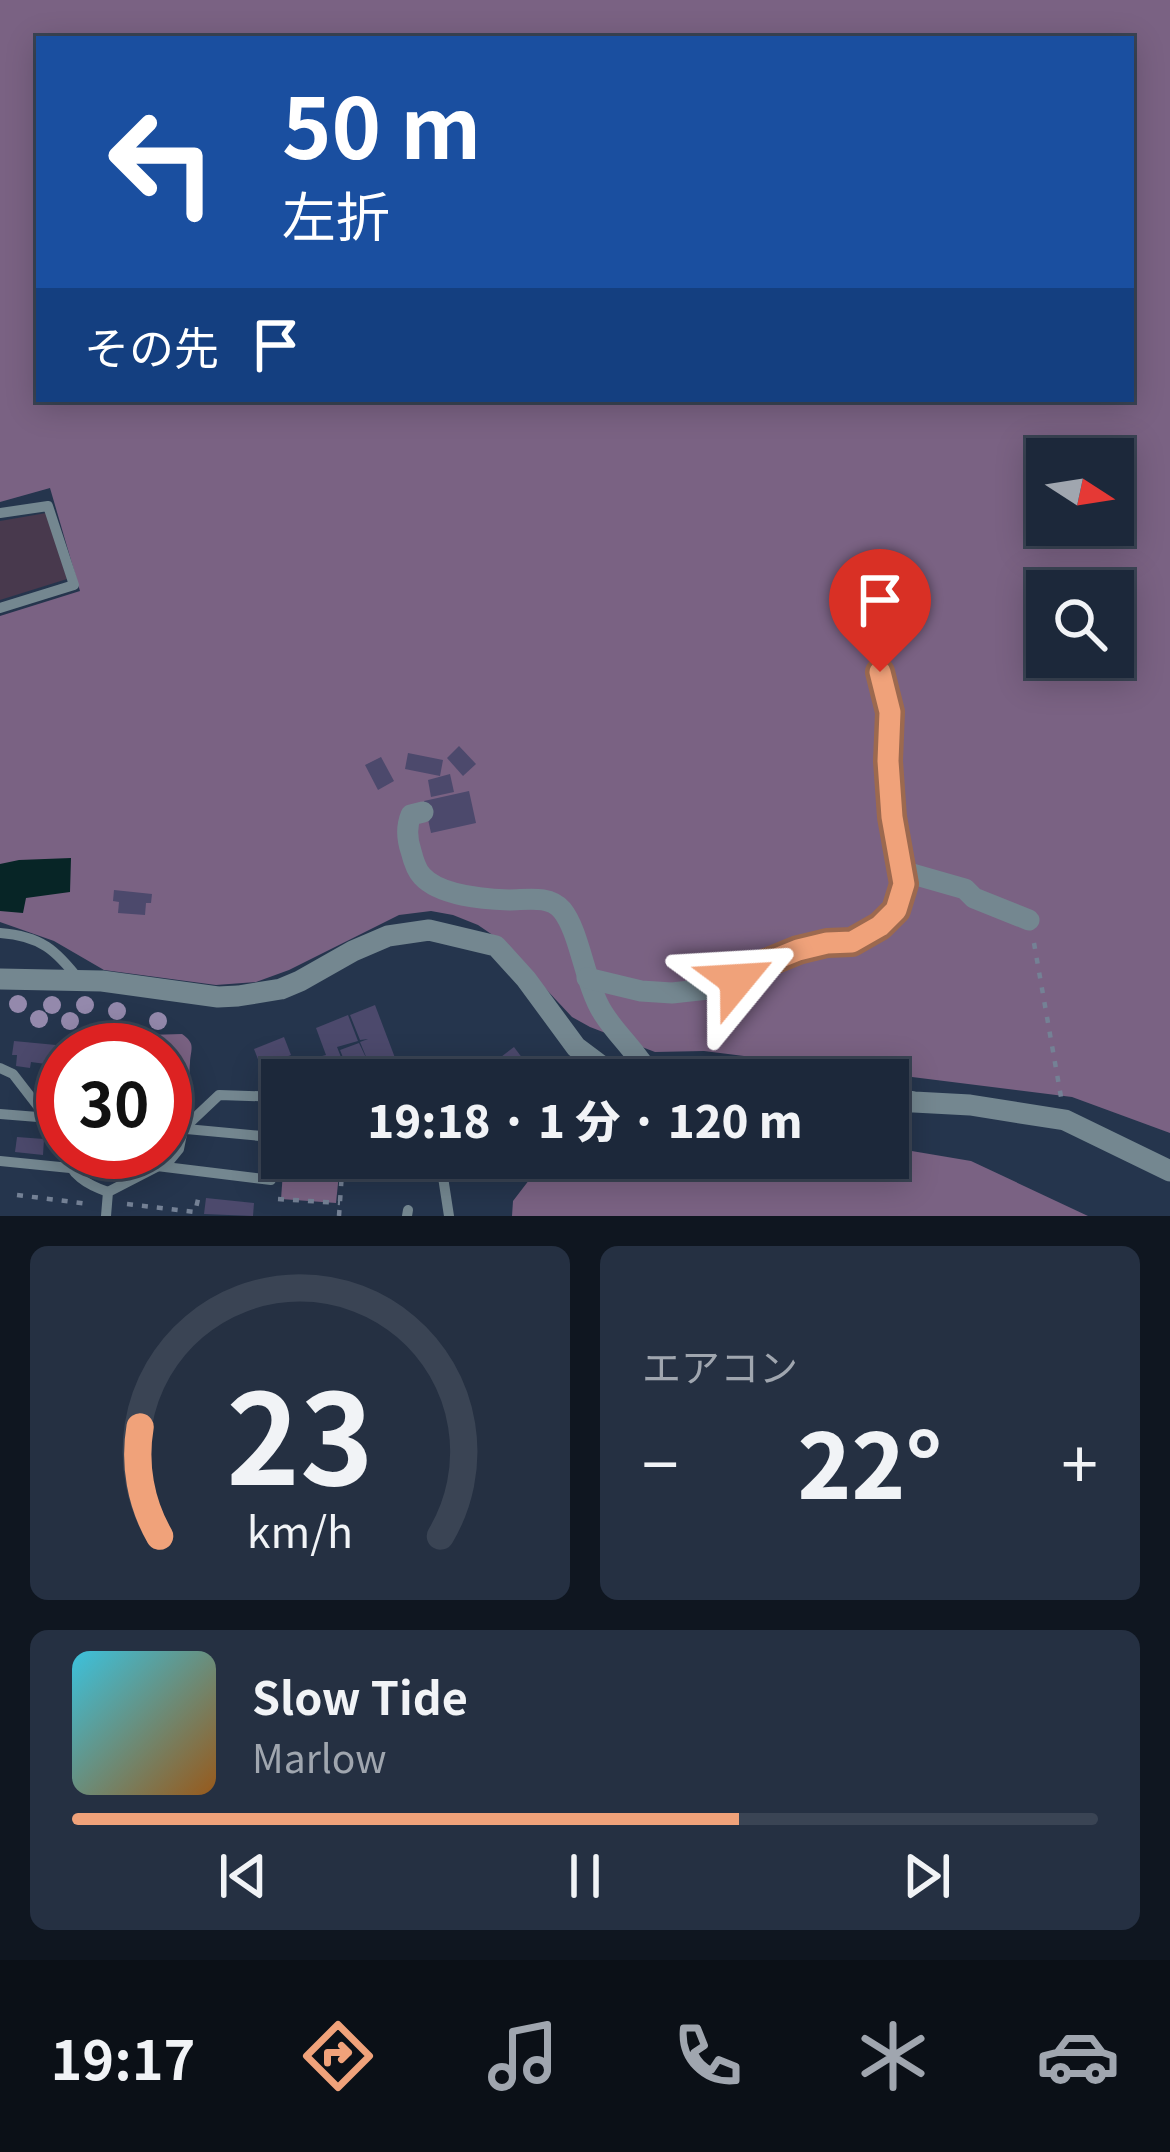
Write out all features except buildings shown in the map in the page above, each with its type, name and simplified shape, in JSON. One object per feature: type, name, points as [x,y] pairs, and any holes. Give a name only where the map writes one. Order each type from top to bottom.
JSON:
[{"type":"street","points":[[587,977],[641,991],[708,989],[798,950],[852,942],[896,910],[904,884],[892,817],[890,712],[880,672]]},
{"type":"street","points":[[423,812],[411,815],[407,824],[418,872],[448,891],[551,902],[563,911],[604,1015],[640,1059]]},
{"type":"street","points":[[902,872],[965,889],[1031,927]]},
{"type":"street","points":[[0,979],[102,981],[238,997],[300,982],[388,935],[429,930],[496,946],[576,1047],[592,1059]]},
{"type":"street","points":[[909,1100],[1065,1120],[1170,1171]]},
{"type":"lane","points":[[0,513],[48,506],[74,585],[0,608]]},
{"type":"lane","points":[[0,933],[55,950],[80,981]]},
{"type":"lane","points":[[0,1067],[14,1074],[36,1103]]},
{"type":"lane","points":[[192,1120],[219,1095],[261,1096]]},
{"type":"lane","points":[[0,1114],[36,1117]]},
{"type":"lane","points":[[192,1130],[261,1136]]},
{"type":"lane","points":[[0,1161],[36,1165]]},
{"type":"lane","points":[[192,1170],[261,1179]]},
{"type":"lane","points":[[82,1179],[107,1204],[140,1179]]},
{"type":"lane","points":[[443,1179],[449,1216]]},
{"type":"path","points":[[1031,927],[1065,1120]]},
{"type":"path","points":[[339,1216],[342,1179]]},
{"type":"path","points":[[17,1195],[195,1212],[200,1190]]},
{"type":"path","points":[[278,1199],[340,1203]]},
{"type":"shaded area","points":[[0,0],[1170,0],[1170,1133],[1072,1097],[909,1077],[909,1059],[768,1059],[704,1051],[655,1052],[572,1017],[500,940],[478,925],[431,911],[399,915],[256,982],[216,985],[104,970],[54,941],[0,922],[0,616],[80,591],[50,488],[0,502]]},
{"type":"shaded area","points":[[46,513],[67,579],[0,600],[0,521]]},
{"type":"shaded area","points":[[71,858],[70,892],[26,898],[23,913],[0,911],[0,864]]},
{"type":"shaded area","points":[[909,1151],[971,1161],[1088,1216],[512,1216],[513,1201],[530,1179],[909,1179]]},
{"type":"shaded area","points":[[282,1179],[338,1179],[336,1203],[281,1199]]},
{"type":"route","points":[[737,980],[798,950],[852,942],[896,910],[904,884],[892,817],[890,712],[880,672]]}]
